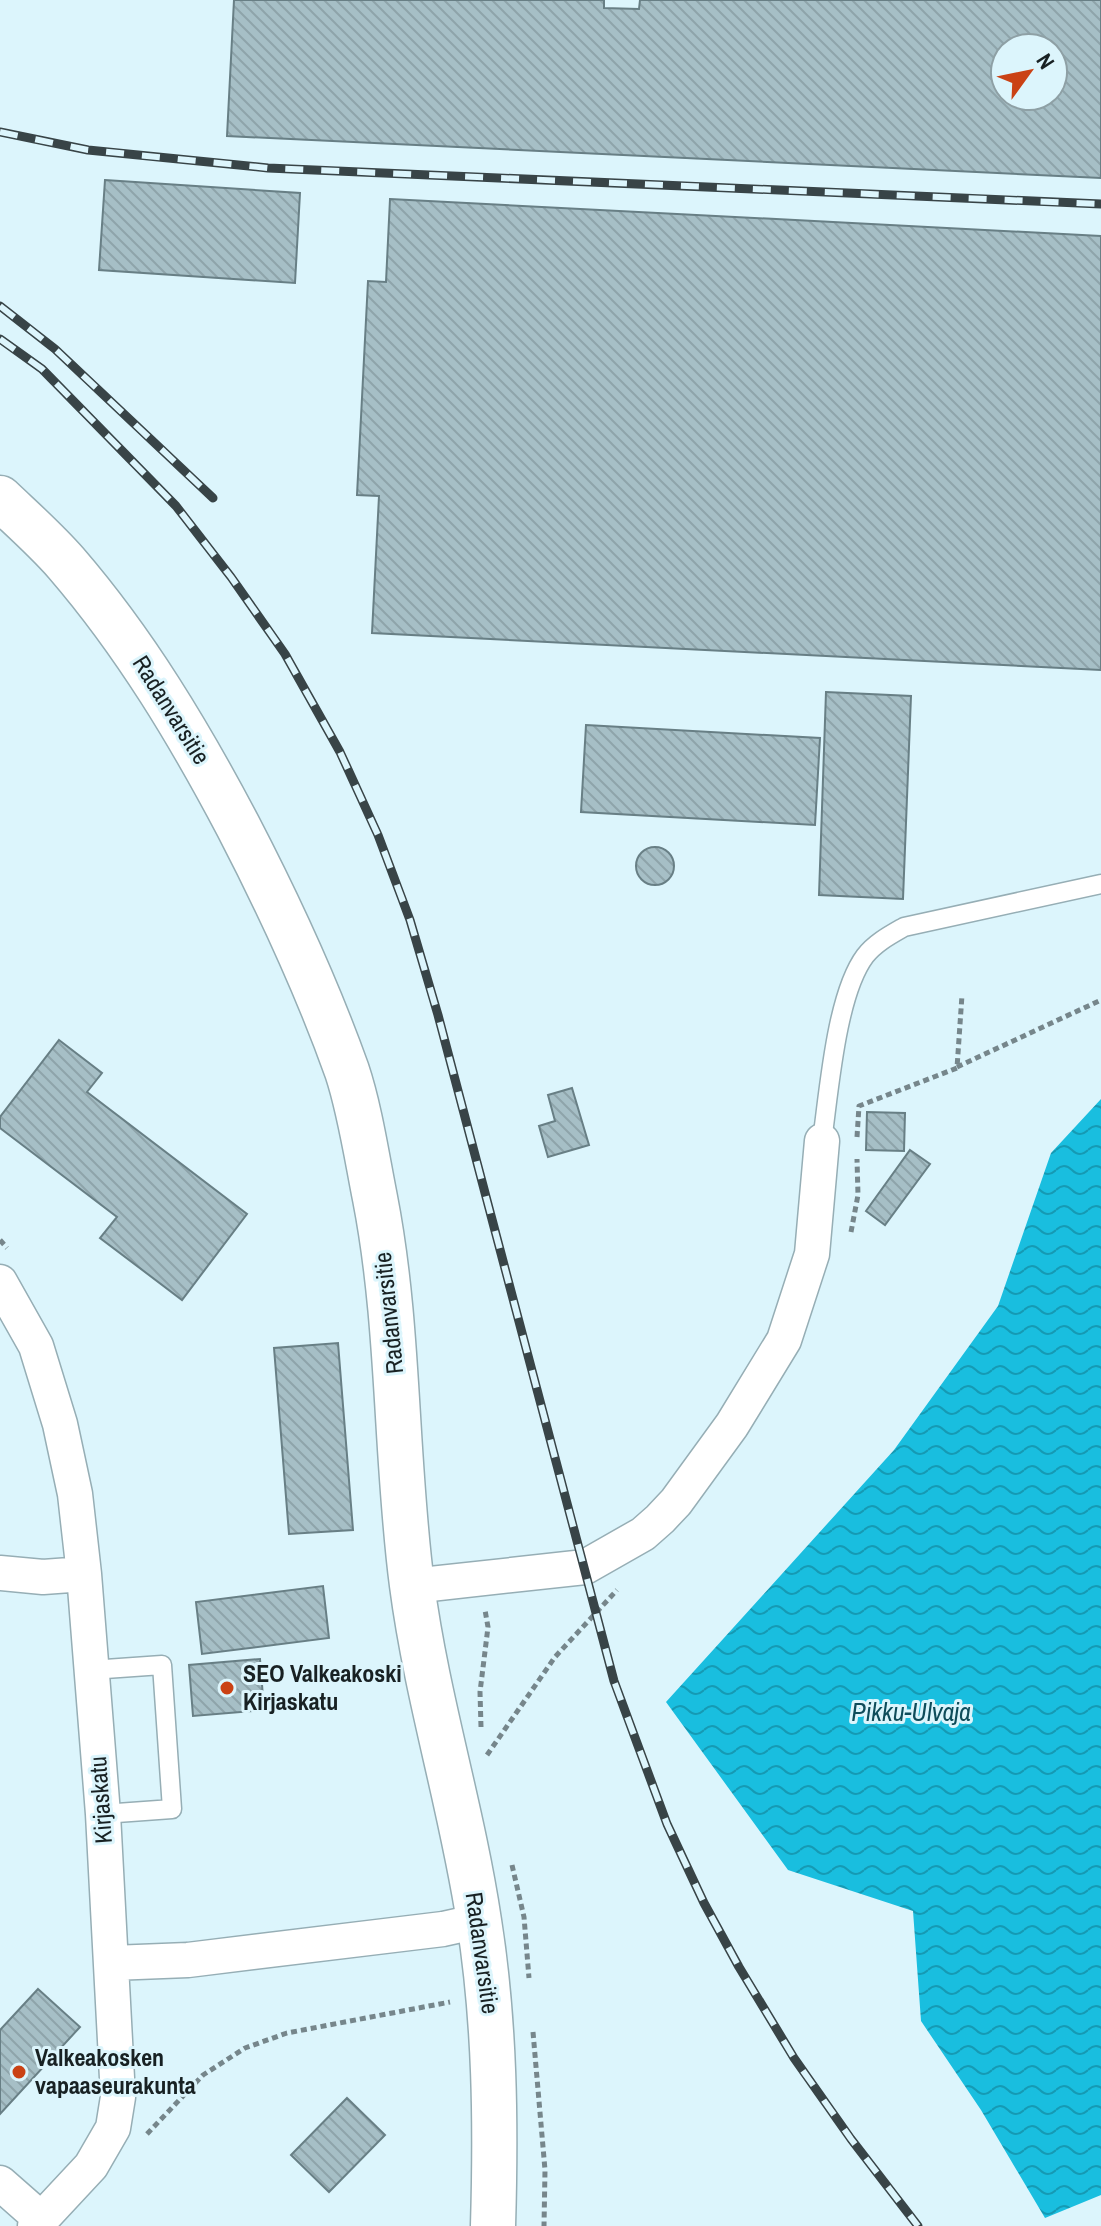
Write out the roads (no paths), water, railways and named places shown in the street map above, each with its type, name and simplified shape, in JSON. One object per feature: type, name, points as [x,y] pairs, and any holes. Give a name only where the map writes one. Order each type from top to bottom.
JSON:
[{"type":"street","name":"Radanvarsitie","points":[[0,498],[65,562],[147,667],[206,765],[259,867],[306,970],[348,1076],[376,1201],[392,1321],[412,1586],[432,1701],[456,1799],[479,1921],[492,2029],[496,2136],[493,2226]]},
{"type":"street","points":[[412,1586],[585,1567],[643,1534],[668,1511],[732,1425],[784,1340],[812,1254],[822,1141]]},
{"type":"street","name":"Kirjaskatu","points":[[0,1282],[36,1346],[60,1424],[75,1494],[103,1814],[118,2097],[113,2128],[91,2166],[41,2224]]},
{"type":"street","points":[[0,1573],[43,1577],[84,1574]]},
{"type":"street","points":[[112,1963],[188,1960],[443,1929],[479,1921]]},
{"type":"street","points":[[0,2183],[41,2224]]},
{"type":"lane","points":[[822,1141],[836,1043],[852,976],[866,954],[904,927],[1101,884]]},
{"type":"lane","points":[[91,1670],[162,1665],[172,1809],[103,1814]]},
{"type":"water","name":"Pikku-Ulvaja","points":[[1101,1099],[1101,2195],[1045,2218],[981,2110],[921,2021],[913,1911],[788,1870],[666,1702],[894,1450],[998,1306],[1051,1153]]},
{"type":"railway","points":[[0,132],[88,150],[268,168],[1101,204]]},
{"type":"railway","points":[[0,306],[55,349],[213,498]]},
{"type":"railway","points":[[0,339],[42,369],[176,506],[285,654],[340,752],[378,835],[410,920],[438,1015],[614,1681],[667,1824],[704,1903],[794,2058],[918,2226]]},
{"type":"place","name":"SEO Valkeakoski Kirjaskatu","points":[[227,1688]]},
{"type":"place","name":"Valkeakosken vapaaseurakunta","points":[[19,2072]]}]
